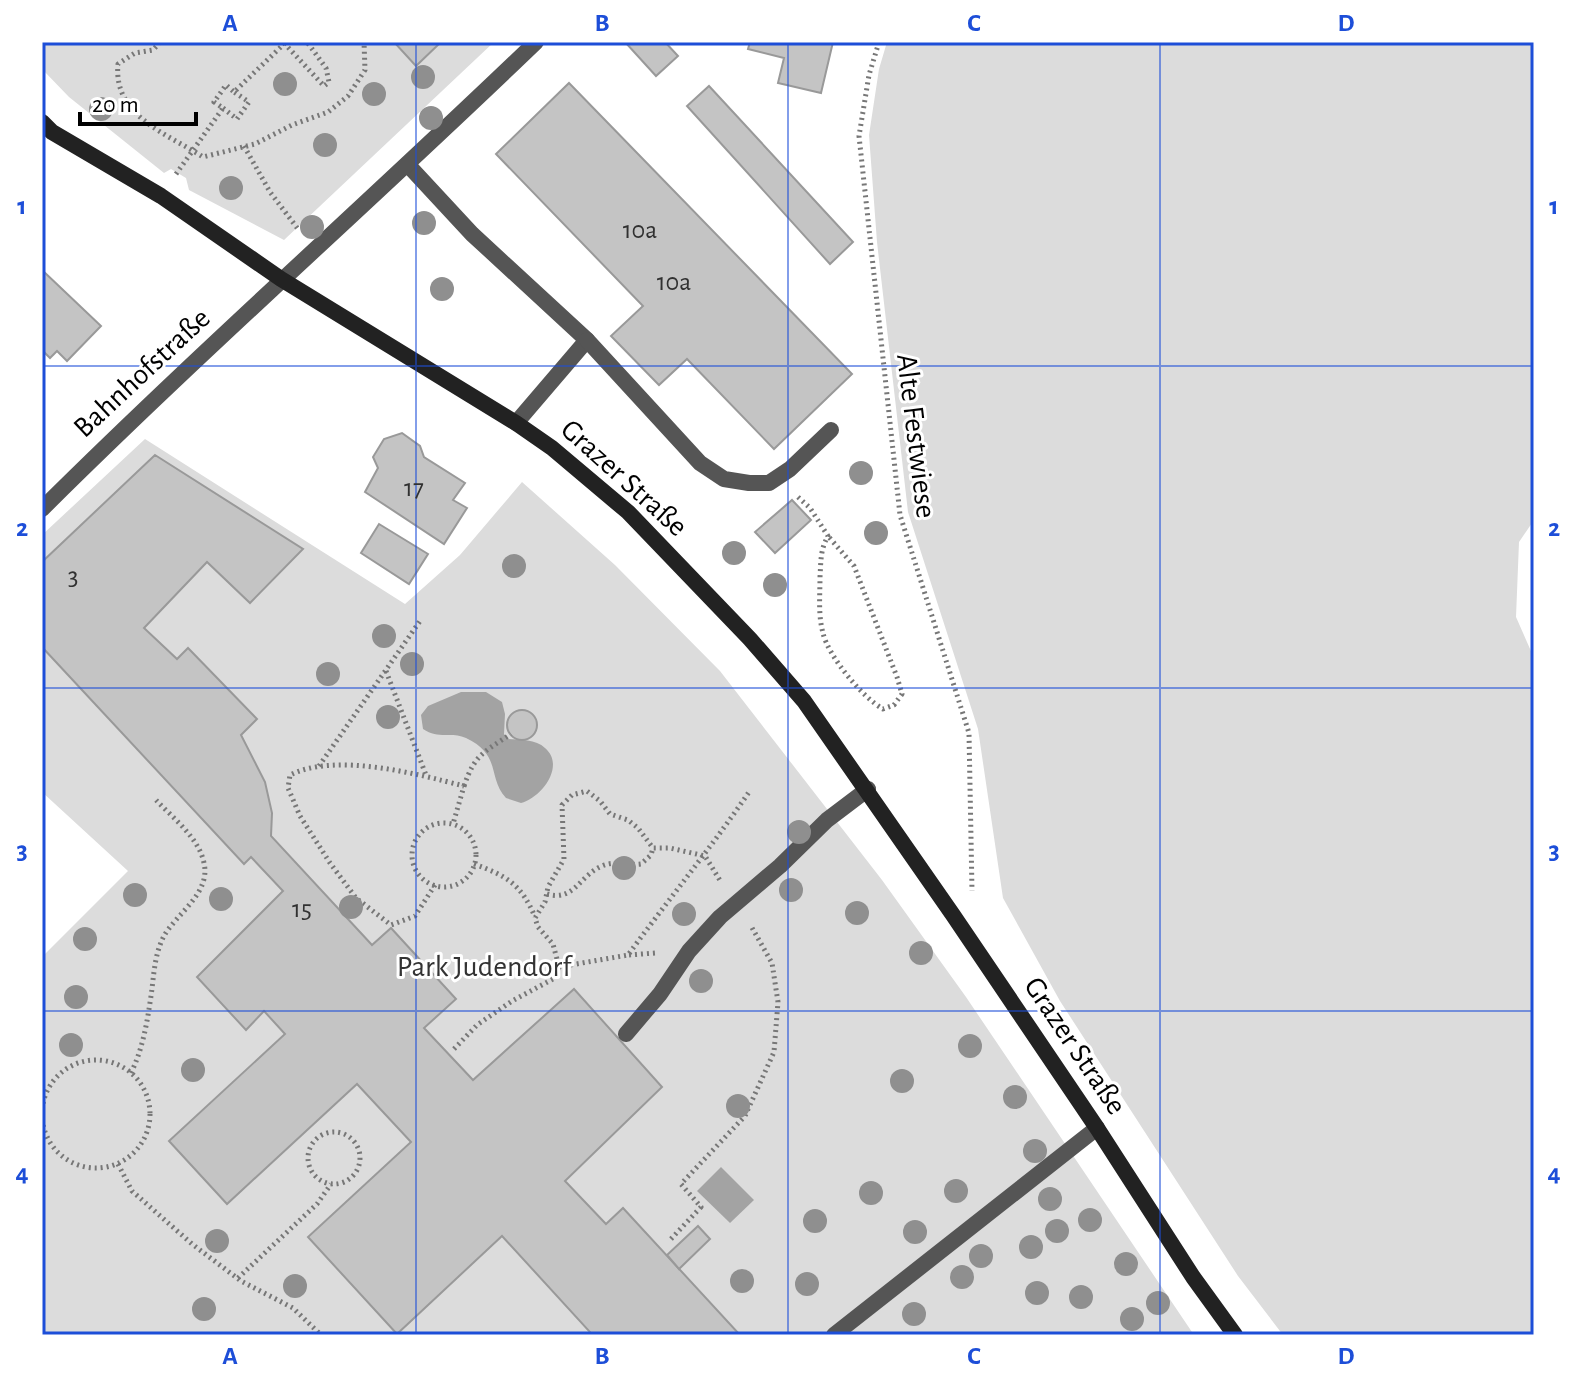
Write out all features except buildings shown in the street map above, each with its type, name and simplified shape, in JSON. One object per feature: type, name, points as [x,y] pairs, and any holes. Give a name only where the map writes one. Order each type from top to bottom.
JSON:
[{"type":"main road","name":"Grazer Straße","points":[[42,122],[52,132],[161,196],[281,279],[516,423],[552,448],[628,512],[750,639],[804,701],[868,789],[1097,1128],[1193,1277],[1235,1335]]},
{"type":"street","points":[[281,279],[408,165],[536,42]]},
{"type":"street","points":[[408,165],[472,234],[587,340],[700,463],[724,479],[769,483],[790,469],[831,430]]},
{"type":"street","name":"Bahnhofstraße","points":[[42,509],[281,279]]},
{"type":"street","points":[[516,423],[587,340]]},
{"type":"street","points":[[626,1034],[660,994],[689,951],[720,917],[827,820],[868,789]]},
{"type":"street","points":[[834,1335],[1097,1128]]},
{"type":"path","points":[[160,42],[153,50],[135,53],[118,64],[116,81],[119,93],[134,112],[203,157],[244,146],[328,112],[348,96],[365,70],[364,42]]},
{"type":"path","points":[[234,92],[285,42],[324,86],[329,82],[326,68],[307,42]]},
{"type":"path","name":"Alte Festwiese","points":[[879,42],[869,75],[859,136],[900,515],[969,733],[972,900],[953,915]]},
{"type":"path","points":[[226,85],[234,92],[249,102],[237,119],[214,102],[226,85]]},
{"type":"path","points":[[161,196],[223,108]]},
{"type":"path","points":[[244,146],[270,192],[312,251]]},
{"type":"path","points":[[778,477],[810,508],[828,536],[854,566],[902,694],[894,705],[883,709],[870,702],[837,660],[823,636],[820,618],[821,548],[828,536]]},
{"type":"path","points":[[319,767],[420,621]]},
{"type":"path","points":[[386,671],[426,776]]},
{"type":"path","points":[[453,824],[472,763],[509,735]]},
{"type":"path","points":[[435,885],[415,916],[391,925],[356,898],[300,816],[288,788],[290,775],[303,768],[348,766],[426,776],[464,786]]},
{"type":"path","points":[[535,918],[564,859],[562,805],[578,791],[587,791],[610,814],[628,820],[653,848]]},
{"type":"path","points":[[559,967],[628,955],[705,856],[749,792]]},
{"type":"path","points":[[131,1073],[142,1048],[155,960],[164,936],[198,893],[205,878],[205,865],[199,849],[156,800]]},
{"type":"path","points":[[433,824],[453,824],[462,828],[474,844],[474,864],[463,880],[444,887],[418,874],[413,865],[413,845],[424,829],[433,824]]},
{"type":"path","points":[[653,848],[670,848],[705,856],[772,963],[778,1002],[774,1052],[745,1116],[681,1184],[701,1207],[671,1239]]},
{"type":"path","points":[[547,894],[558,897],[566,895],[601,866],[612,863],[641,864],[651,855],[653,848]]},
{"type":"path","points":[[454,1049],[477,1025],[512,1001],[553,979],[559,967],[553,944],[538,927],[528,901],[515,883],[495,871],[474,864]]},
{"type":"path","points":[[105,1060],[122,1066],[137,1077],[147,1094],[151,1112],[148,1130],[140,1147],[118,1164],[95,1169],[78,1165],[63,1157],[51,1145],[44,1129],[42,1112],[45,1095],[55,1079],[69,1067],[86,1061],[105,1060]]},
{"type":"path","points":[[238,1278],[317,1204],[331,1184],[348,1180],[359,1167],[355,1142],[341,1132],[332,1131],[323,1133],[311,1144],[307,1161],[315,1177],[331,1184]]},
{"type":"path","points":[[118,1164],[132,1191],[192,1244],[238,1278],[293,1308],[321,1335]]},
{"type":"green space","points":[[42,42],[494,42],[284,240],[189,190],[186,178],[171,169],[164,173],[69,97],[42,69]]},
{"type":"green space","points":[[887,42],[1534,42],[1534,520],[1519,542],[1516,617],[1534,658],[1534,1335],[1283,1335],[1238,1276],[1060,1001],[1003,898],[978,729],[908,512],[877,242],[869,135],[879,69]]},
{"type":"green space","name":"Park Judendorf","points":[[145,439],[405,604],[460,555],[522,482],[615,565],[720,671],[882,880],[966,997],[1194,1335],[42,1335],[42,957],[128,871],[42,792],[42,535]]},
{"type":"shaded area","points":[[461,692],[486,692],[502,702],[504,734],[508,739],[537,743],[551,755],[552,772],[543,788],[529,800],[521,803],[506,798],[489,759],[477,745],[461,736],[434,734],[423,729],[421,715],[428,706]]},
{"type":"shaded area","points":[[721,1167],[754,1200],[730,1223],[697,1191]]}]
